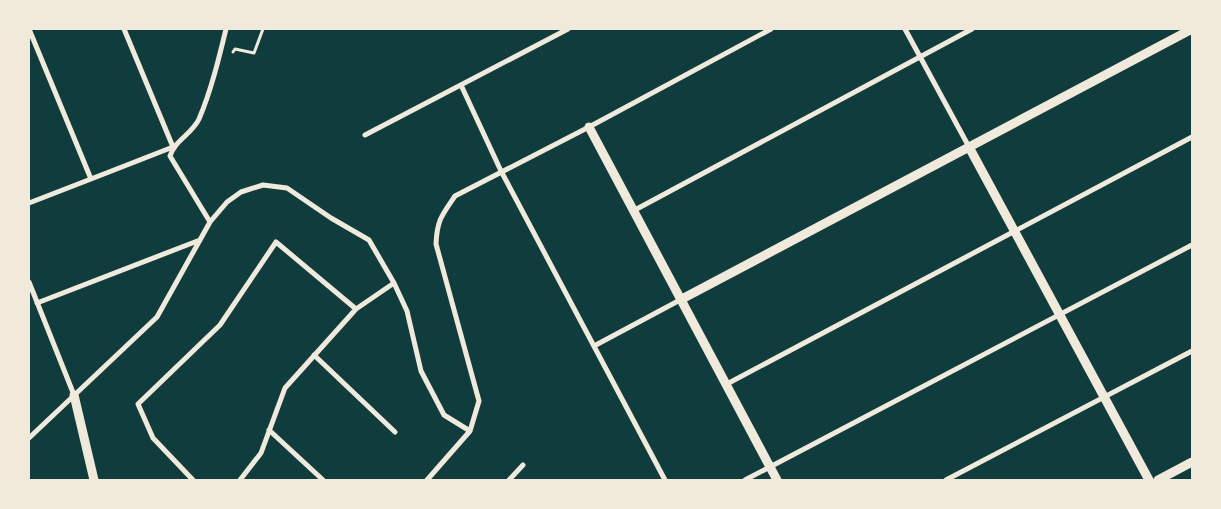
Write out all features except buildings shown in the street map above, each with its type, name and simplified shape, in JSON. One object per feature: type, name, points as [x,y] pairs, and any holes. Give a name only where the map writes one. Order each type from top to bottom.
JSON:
[{"type":"street","points":[[29,29],[91,179]]},
{"type":"street","points":[[124,29],[173,147],[170,156],[210,222]]},
{"type":"street","points":[[29,203],[173,147],[198,121],[226,29]]},
{"type":"street","points":[[365,135],[568,29]]},
{"type":"street","points":[[427,480],[470,431],[479,401],[436,244],[437,227],[441,216],[455,196],[589,127],[771,29]]},
{"type":"street","points":[[905,29],[1149,480]]},
{"type":"street","points":[[632,212],[972,29]]},
{"type":"street","points":[[594,346],[1192,29]]},
{"type":"street","points":[[461,86],[501,171],[666,480]]},
{"type":"street","points":[[589,127],[632,212],[777,480]]},
{"type":"street","points":[[725,385],[1192,137]]},
{"type":"street","points":[[29,438],[157,317],[210,222],[227,202],[241,192],[263,185],[287,188],[331,218],[369,240],[394,283],[407,311],[421,371],[444,415],[470,431]]},
{"type":"street","points":[[37,303],[200,239]]},
{"type":"street","points":[[193,480],[153,438],[138,404],[220,325],[276,242],[356,309]]},
{"type":"street","points":[[745,480],[1192,245]]},
{"type":"street","points":[[29,282],[74,395],[94,480]]},
{"type":"street","points":[[240,480],[261,453],[285,388],[356,309],[394,283]]},
{"type":"street","points":[[946,480],[1192,351]]},
{"type":"street","points":[[314,355],[395,432]]},
{"type":"street","points":[[269,430],[323,480]]},
{"type":"street","points":[[1158,480],[1192,462]]},
{"type":"street","points":[[509,480],[523,464]]},
{"type":"path","points":[[219,55],[231,56],[235,49],[254,53],[263,29]]}]
